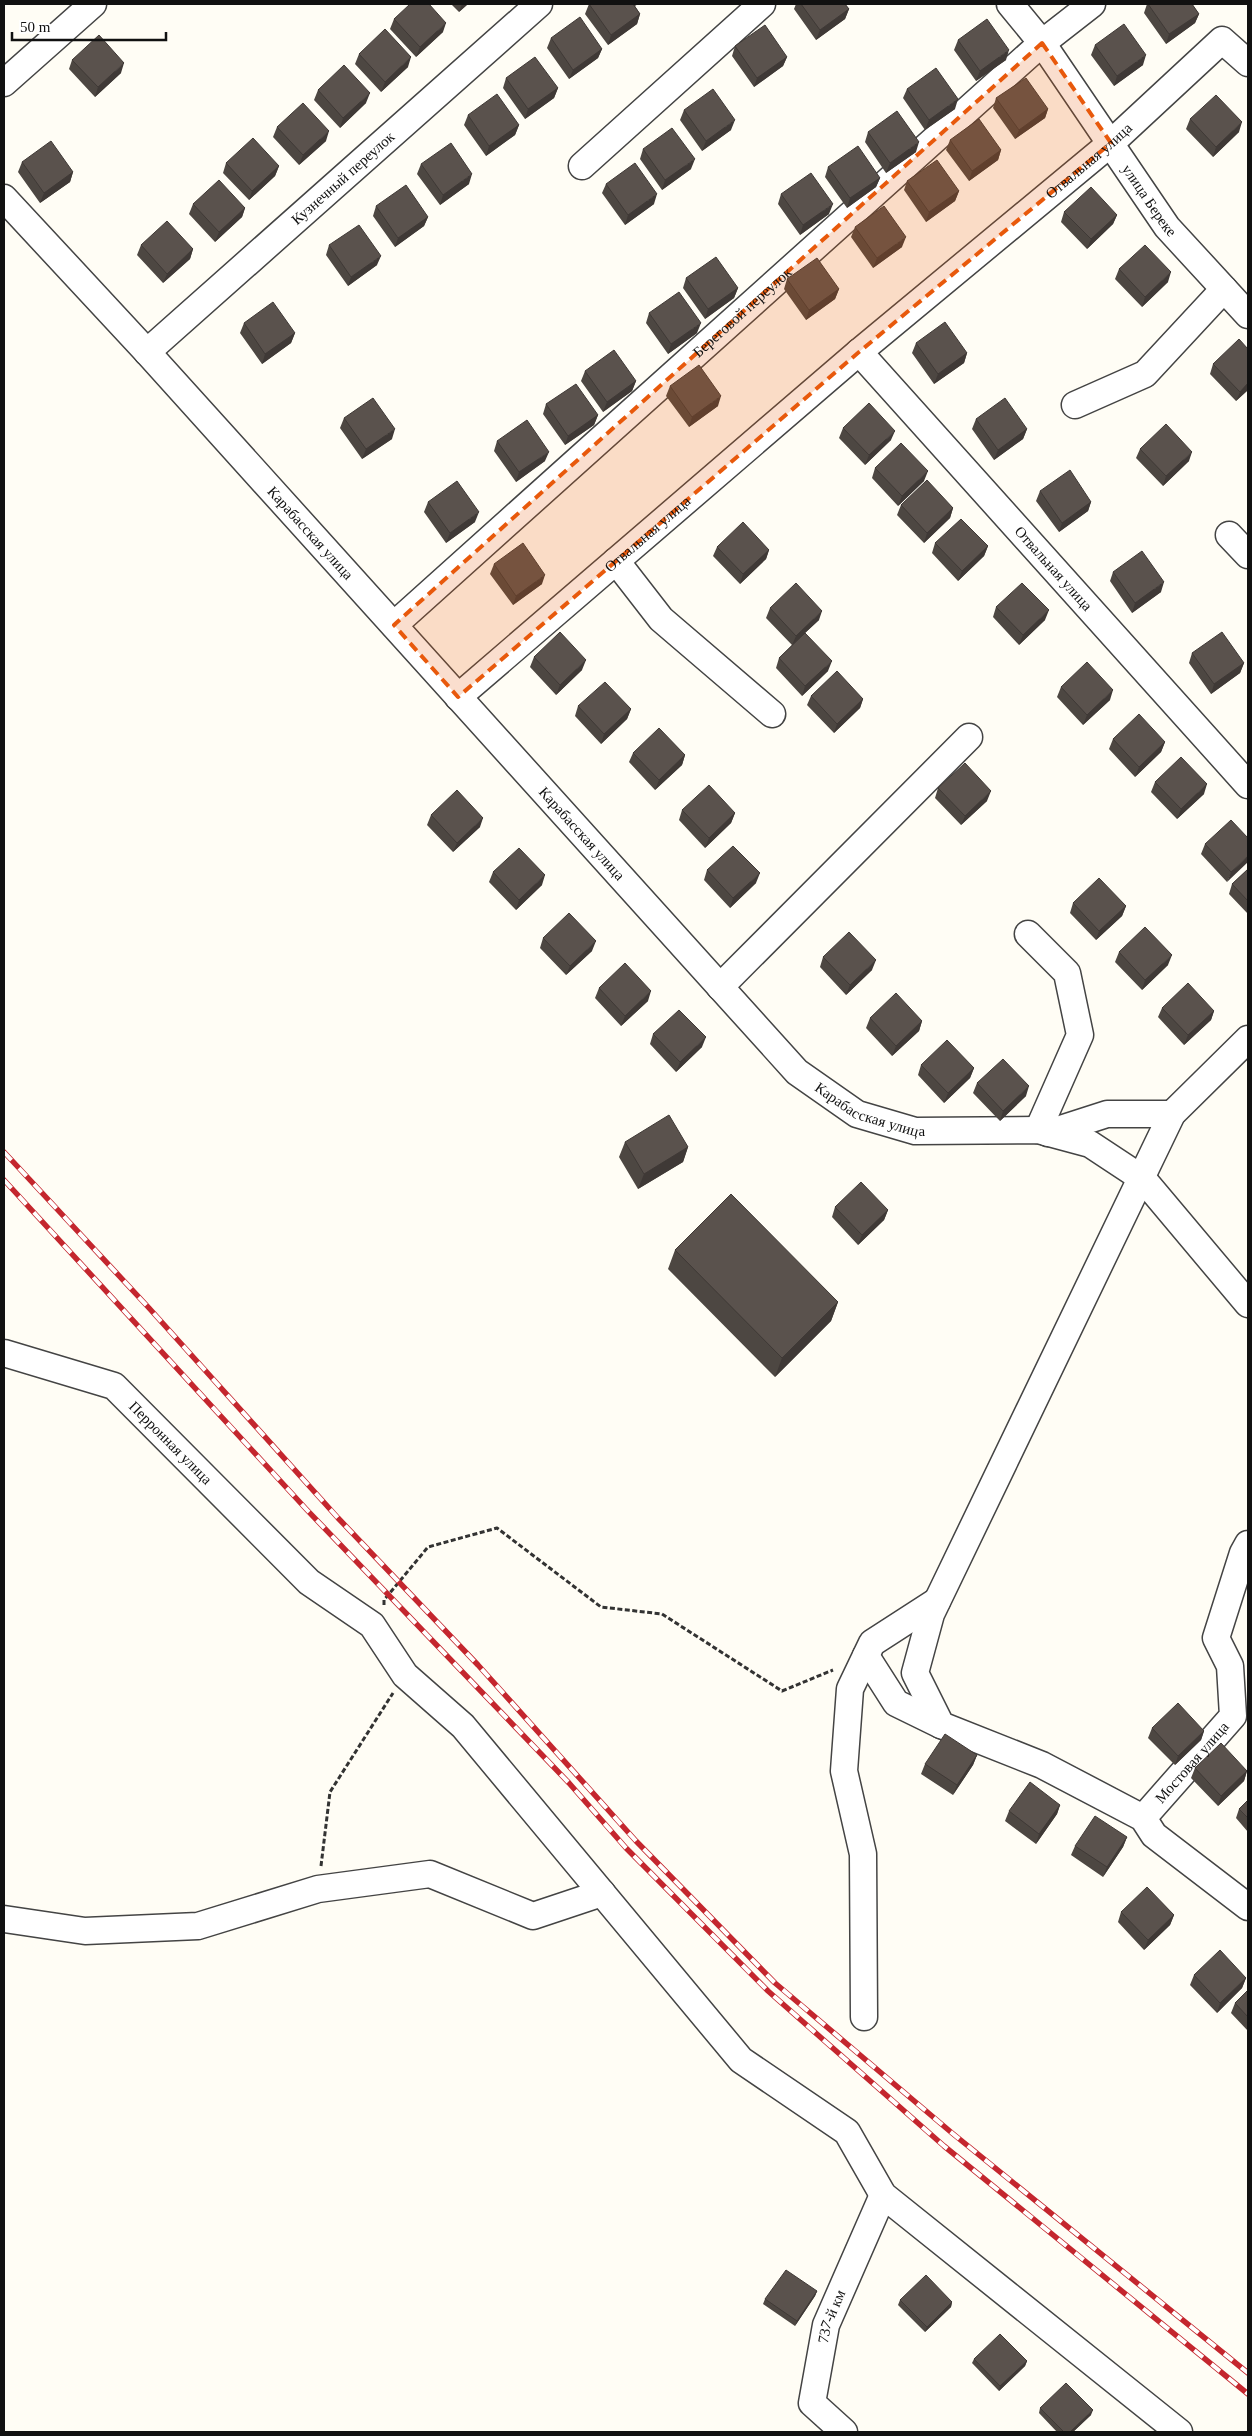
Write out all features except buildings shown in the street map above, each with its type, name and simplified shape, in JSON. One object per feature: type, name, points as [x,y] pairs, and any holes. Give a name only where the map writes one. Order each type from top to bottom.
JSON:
[{"type":"street","points":[[4,83],[93,4]]},
{"type":"street","name":"Кузнечный переулок","points":[[147,352],[539,4]]},
{"type":"street","points":[[582,166],[762,4]]},
{"type":"street","name":"улица Береке","points":[[1010,4],[1042,43],[1167,227],[1248,315]]},
{"type":"street","name":"Береговой переулок","points":[[394,625],[1042,43],[1092,4]]},
{"type":"street","name":"Отвальная улица","points":[[458,697],[859,352],[1111,143],[1222,40],[1248,63]]},
{"type":"street","name":"Карабасская улица","points":[[4,198],[147,352],[797,1072],[857,1114],[916,1131],[1043,1132],[1090,1144],[1143,1179],[1248,1304]]},
{"type":"street","points":[[1075,404],[1145,374],[1224,289]]},
{"type":"street","name":"Отвальная улица","points":[[859,352],[1248,785]]},
{"type":"street","points":[[1229,535],[1248,555]]},
{"type":"street","points":[[616,561],[661,619],[772,714]]},
{"type":"street","points":[[720,987],[969,737]]},
{"type":"street","points":[[1028,934],[1067,973],[1080,1035],[1043,1132]]},
{"type":"street","points":[[941,1725],[914,1672],[931,1614],[1143,1179],[1172,1114],[1248,1039]]},
{"type":"street","points":[[1043,1132],[1108,1114],[1172,1114]]},
{"type":"street","name":"Перронная улица","points":[[4,1353],[114,1386],[309,1582],[372,1625],[405,1675],[463,1726],[741,2060],[847,2132],[883,2195]]},
{"type":"street","name":"Мостовая улица","points":[[1143,1818],[1233,1716],[1230,1666],[1216,1638],[1243,1553],[1248,1544]]},
{"type":"street","points":[[864,2018],[863,1854],[844,1770],[850,1689],[872,1644],[937,1601]]},
{"type":"street","points":[[866,1656],[896,1703],[941,1725],[1042,1765],[1143,1818],[1154,1836],[1248,1907]]},
{"type":"street","points":[[4,1919],[85,1931],[198,1926],[318,1889],[430,1874],[533,1916],[602,1893]]},
{"type":"street","points":[[883,2195],[1178,2432]]},
{"type":"street","name":"737-й км","points":[[844,2432],[812,2403],[826,2325],[883,2195]]},
{"type":"path","points":[[385,1609],[384,1600],[428,1547],[497,1528],[601,1607],[662,1614],[782,1691],[866,1656]]},
{"type":"path","points":[[318,1889],[330,1792],[394,1692],[389,1652]]},
{"type":"highlighted area","points":[[1042,43],[1111,143],[859,352],[458,697],[394,625]]},
{"type":"railway","points":[[4,1152],[149,1308],[338,1518],[478,1665],[636,1841],[775,1983],[952,2133],[1248,2373]]},
{"type":"railway","points":[[4,1180],[307,1510],[569,1783],[626,1848],[768,1991],[944,2146],[1248,2394]]}]
